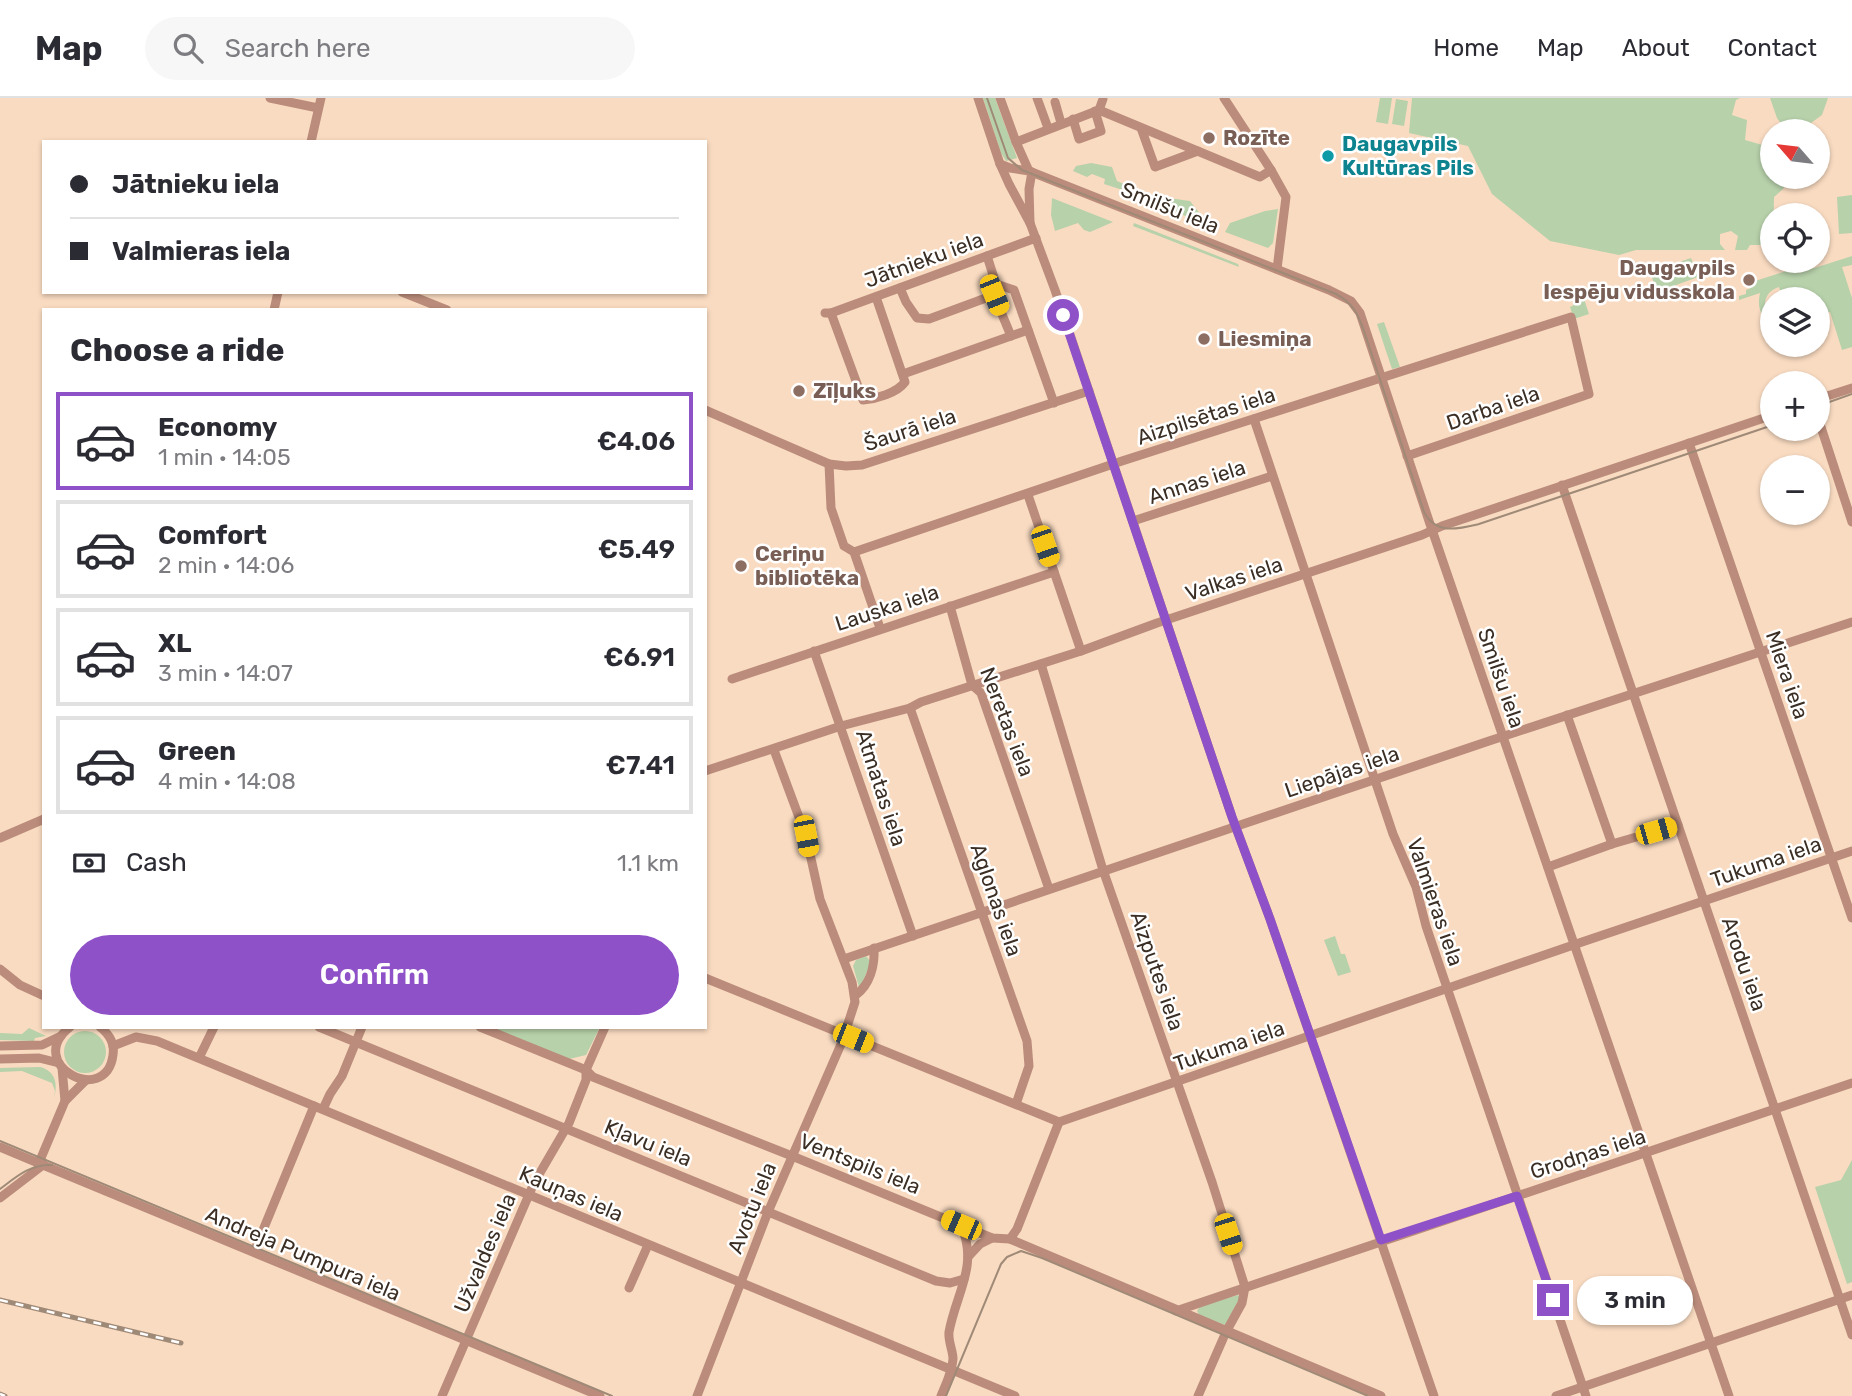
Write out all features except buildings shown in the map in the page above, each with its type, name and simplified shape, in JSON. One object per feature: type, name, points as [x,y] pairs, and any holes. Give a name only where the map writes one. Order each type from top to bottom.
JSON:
[{"type":"street","points":[[270,98],[319,103],[311,140]]},
{"type":"street","points":[[978,98],[1000,164],[1036,237],[1235,826],[1311,1036],[1434,1396]]},
{"type":"street","points":[[1000,98],[1030,172],[1030,223]]},
{"type":"street","points":[[1224,98],[1286,197],[1277,269]]},
{"type":"street","points":[[1038,99],[1048,128]]},
{"type":"street","points":[[1073,120],[1079,139],[1101,131],[1097,111],[1103,99]]},
{"type":"street","points":[[1055,102],[1062,123]]},
{"type":"street","points":[[1016,142],[1097,111],[1259,177],[1271,170]]},
{"type":"street","points":[[1141,128],[1155,167],[1198,151]]},
{"type":"street","name":"Smilšu iela","points":[[1000,164],[1030,172],[1337,293],[1355,305],[1360,313],[1729,1396]]},
{"type":"street","name":"Jātnieku iela","points":[[903,374],[905,382],[900,388],[871,400],[863,400],[828,313],[1036,237]]},
{"type":"street","points":[[987,256],[996,284],[994,295],[1011,336]]},
{"type":"street","points":[[996,284],[1013,290],[1054,403]]},
{"type":"street","points":[[900,288],[917,318],[929,319],[994,295]]},
{"type":"street","points":[[407,294],[442,308]]},
{"type":"street","points":[[876,297],[903,374],[1028,330]]},
{"type":"street","name":"Aizpilsētas iela","points":[[854,552],[1114,464],[1570,317],[1589,394]]},
{"type":"street","points":[[1830,395],[1852,388]]},
{"type":"street","name":"Šaurā iela","points":[[707,411],[829,464],[846,467],[862,465],[1089,391]]},
{"type":"street","name":"Darba iela","points":[[1407,456],[1589,394]]},
{"type":"street","name":"Valmieras iela","points":[[1254,419],[1403,860],[1416,887],[1447,990],[1585,1391]]},
{"type":"street","name":"Valkas iela","points":[[707,770],[842,726],[910,708],[972,685],[1081,651],[1165,620],[1760,419]]},
{"type":"street","points":[[1826,441],[1852,522]]},
{"type":"street","name":"Miera iela","points":[[1689,443],[1852,918]]},
{"type":"street","points":[[829,464],[831,509],[844,546],[854,552],[880,628]]},
{"type":"street","name":"Annas iela","points":[[1133,521],[1272,476]]},
{"type":"street","name":"Arodu iela","points":[[1562,485],[1852,1335]]},
{"type":"street","points":[[1028,495],[1081,651]]},
{"type":"street","name":"Lauska iela","points":[[732,679],[1054,572]]},
{"type":"street","name":"Neretas iela","points":[[950,606],[972,685],[981,693],[1049,889]]},
{"type":"street","name":"Liepājas iela","points":[[844,959],[1503,736],[1852,622]]},
{"type":"street","name":"Atmatas iela","points":[[814,650],[913,936]]},
{"type":"street","name":"Aizputes iela","points":[[1041,664],[1103,870],[1245,1287]]},
{"type":"street","name":"Aglonas iela","points":[[910,708],[1027,1041],[1029,1066],[1016,1104]]},
{"type":"street","points":[[1567,715],[1612,844]]},
{"type":"street","points":[[774,750],[806,836],[820,899],[856,995]]},
{"type":"street","points":[[0,838],[42,820]]},
{"type":"street","points":[[1548,867],[1612,844],[1678,825]]},
{"type":"street","name":"Tukuma iela","points":[[1059,1122],[1852,851]]},
{"type":"street","name":"Avotu iela","points":[[697,1396],[768,1212],[845,1034],[854,1010],[856,995],[865,988],[875,962],[874,948]]},
{"type":"street","points":[[1,973],[42,995]]},
{"type":"street","points":[[707,979],[1059,1122],[1017,1229],[1010,1239]]},
{"type":"street","points":[[0,1046],[43,1045],[61,1036],[68,1029]]},
{"type":"street","points":[[0,1059],[39,1058],[60,1066],[74,1078],[86,1080],[98,1077],[107,1069],[113,1058],[113,1046],[102,1029]]},
{"type":"street","points":[[199,1058],[213,1029]]},
{"type":"street","name":"Kļavu iela","points":[[323,1029],[936,1282],[950,1283],[964,1279]]},
{"type":"street","points":[[254,1252],[319,1108],[361,1029]]},
{"type":"street","name":"Ventspils iela","points":[[485,1029],[586,1070],[593,1077],[992,1238],[1010,1239],[1381,1396]]},
{"type":"street","name":"Užvaldes iela","points":[[442,1396],[528,1195],[583,1089],[586,1070],[604,1029]]},
{"type":"street","points":[[61,1036],[56,1051],[65,1101]]},
{"type":"street","name":"Kauņas iela","points":[[113,1046],[144,1037],[199,1058],[1015,1396]]},
{"type":"street","points":[[0,1198],[43,1164],[41,1158],[65,1101],[86,1080]]},
{"type":"street","name":"Grodņas iela","points":[[1176,1311],[1852,1083]]},
{"type":"street","name":"Andreja Pumpura iela","points":[[0,1146],[600,1396]]},
{"type":"street","points":[[941,1396],[951,1370],[953,1359],[950,1331],[968,1258],[968,1241],[961,1225]]},
{"type":"street","points":[[968,1258],[980,1244],[992,1238]]},
{"type":"street","points":[[629,1288],[648,1245]]},
{"type":"street","points":[[1198,1396],[1242,1303],[1245,1287]]},
{"type":"street","points":[[1556,1396],[1585,1391],[1710,1343],[1852,1296]]},
{"type":"green space","points":[[983,98],[995,98],[1017,158],[1006,161],[1001,153]]},
{"type":"green space","points":[[1380,98],[1392,98],[1388,124],[1376,122]]},
{"type":"green space","points":[[1412,98],[1740,98],[1736,100],[1732,115],[1747,120],[1745,140],[1760,144],[1760,189],[1783,189],[1774,197],[1774,203],[1760,203],[1760,245],[1750,245],[1747,250],[1735,250],[1738,236],[1731,231],[1720,234],[1720,244],[1725,250],[1636,250],[1619,255],[1550,241],[1492,194],[1468,146],[1409,133]]},
{"type":"green space","points":[[1770,98],[1828,98],[1822,115],[1816,119],[1777,118]]},
{"type":"green space","points":[[1396,99],[1408,101],[1404,126],[1392,124]]},
{"type":"green space","points":[[1091,163],[1112,167],[1117,181],[1131,187],[1132,193],[1104,184],[1105,179],[1092,174],[1087,177],[1073,171],[1076,166]]},
{"type":"green space","points":[[1147,195],[1190,201],[1204,219],[1198,221],[1146,200]]},
{"type":"green space","points":[[1852,195],[1852,233],[1839,234],[1837,197]]},
{"type":"green space","points":[[1052,198],[1113,222],[1090,232],[1078,223],[1055,231],[1051,215]]},
{"type":"green space","points":[[1278,209],[1273,243],[1268,248],[1225,232],[1230,223]]},
{"type":"green space","points":[[1134,223],[1238,264],[1239,267],[1133,226]]},
{"type":"green space","points":[[1852,256],[1852,265],[1842,267],[1852,298],[1852,347],[1842,350],[1830,312],[1830,287],[1760,287],[1760,293],[1739,300],[1739,296],[1746,294],[1746,290],[1751,288],[1749,283],[1780,273],[1830,273],[1830,263]]},
{"type":"green space","points":[[1691,258],[1698,277],[1657,292],[1650,272]]},
{"type":"green space","points":[[1578,291],[1582,293],[1589,314],[1574,319],[1570,307],[1574,305],[1571,294]]},
{"type":"green space","points":[[1384,322],[1400,367],[1392,369],[1377,324]]},
{"type":"green space","points":[[1335,936],[1351,972],[1338,976],[1324,940]]},
{"type":"green space","points":[[866,956],[871,962],[859,987],[853,966],[856,960]]},
{"type":"green space","points":[[29,1028],[46,1036],[35,1038],[34,1041],[0,1040],[0,1033],[22,1034]]},
{"type":"green space","points":[[494,1029],[599,1029],[586,1055],[569,1059]]},
{"type":"green space","points":[[85,1031],[100,1037],[106,1052],[100,1067],[85,1073],[70,1067],[64,1052],[70,1037]]},
{"type":"green space","points":[[40,1067],[50,1072],[55,1079],[54,1098],[52,1083],[22,1071],[0,1072],[0,1068]]},
{"type":"green space","points":[[1852,1160],[1852,1282],[1847,1284],[1815,1187],[1841,1180]]},
{"type":"green space","points":[[1238,1295],[1240,1298],[1225,1325],[1199,1315],[1197,1311],[1200,1306]]},
{"type":"tram line","points":[[987,98],[1008,158],[1022,170],[1336,294],[1347,301],[1362,325],[1424,512],[1441,527],[1456,528],[1479,524],[1760,429]]},
{"type":"tram line","points":[[1830,402],[1852,394]]},
{"type":"tram line","points":[[0,1141],[612,1396]]},
{"type":"tram line","points":[[0,1189],[30,1169],[52,1165]]},
{"type":"tram line","points":[[946,1396],[1001,1264],[1007,1257],[1021,1251],[1368,1396]]},
{"type":"railway","points":[[0,1300],[181,1343]]},
{"type":"railway","points":[[0,1394],[5,1396]]},
{"type":"place","name":"Rozīte","points":[[1209,138]]},
{"type":"place","name":"Daugavpils Kultūras Pils","points":[[1328,156]]},
{"type":"place","name":"Daugavpils Iespēju vidusskola","points":[[1749,280]]},
{"type":"place","name":"Liesmiņa","points":[[1204,339]]},
{"type":"place","name":"Zīļuks","points":[[799,391]]},
{"type":"place","name":"Ceriņu bibliotēka","points":[[741,566]]},
{"type":"route","points":[[1063,315],[1232,817],[1381,1240],[1517,1196],[1553,1300]]}]
